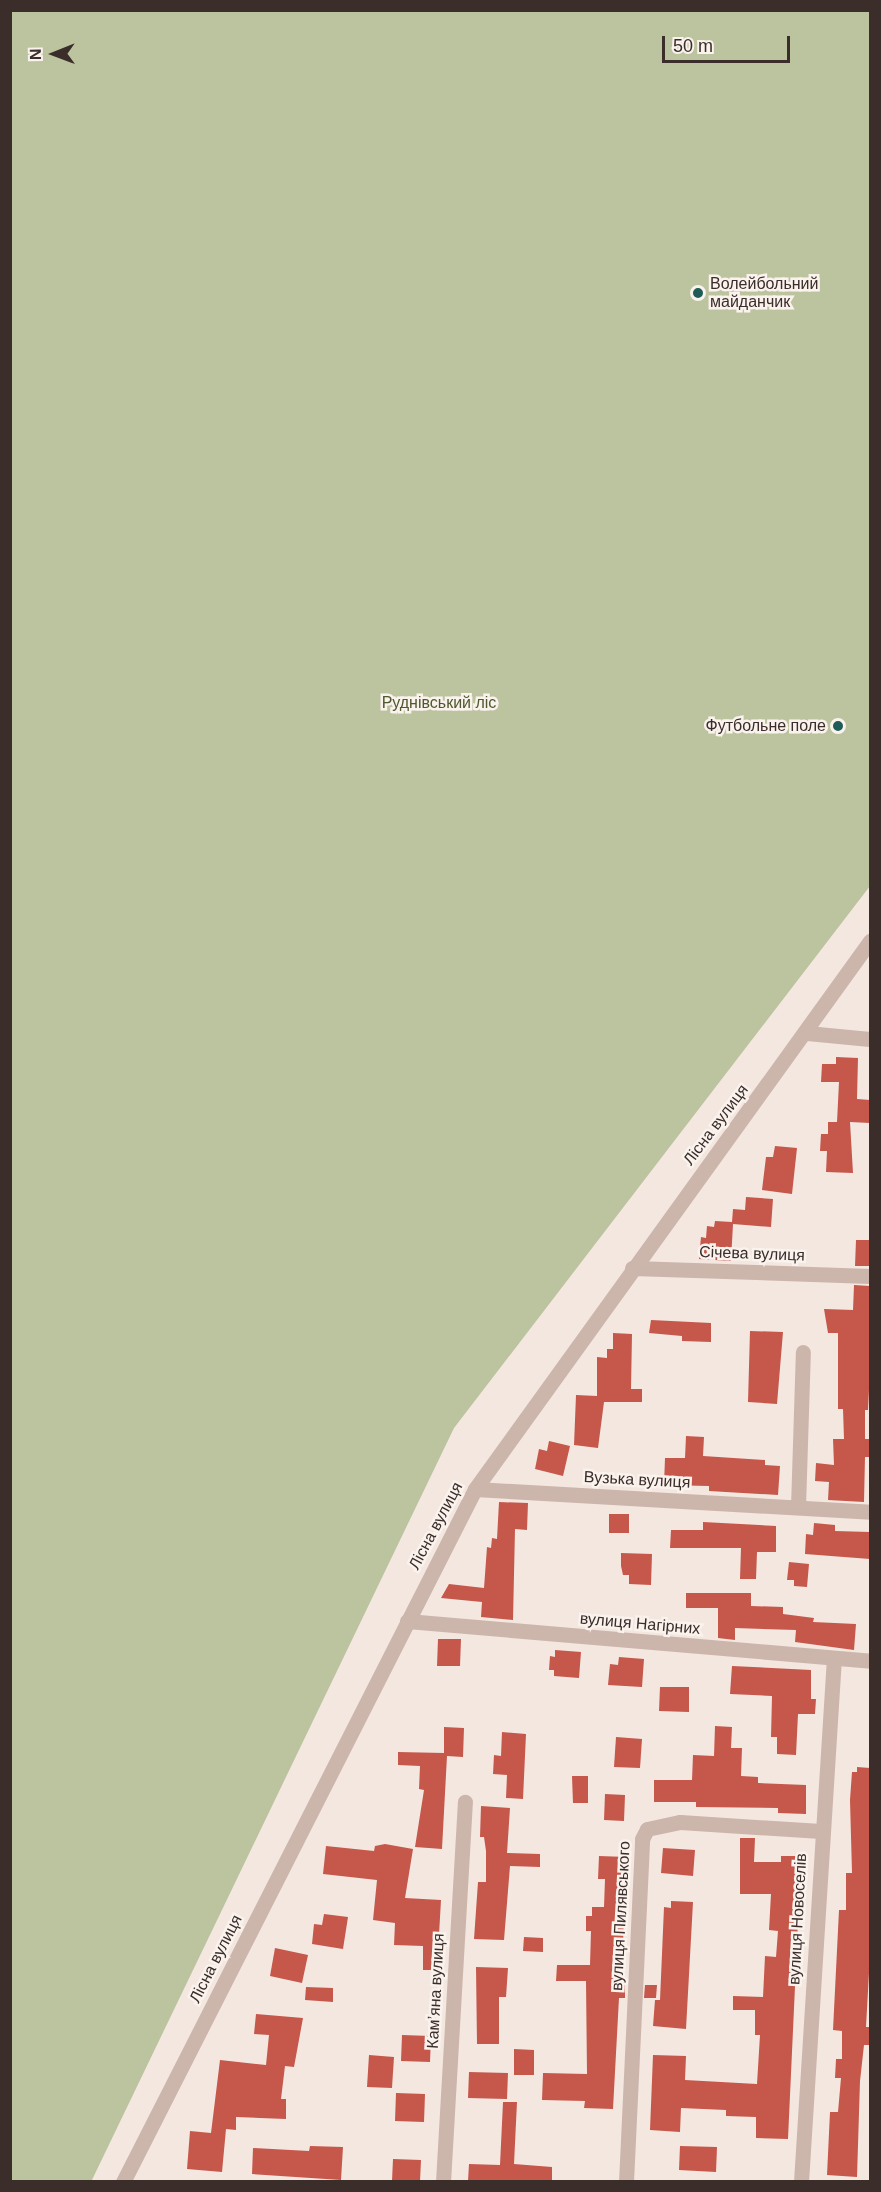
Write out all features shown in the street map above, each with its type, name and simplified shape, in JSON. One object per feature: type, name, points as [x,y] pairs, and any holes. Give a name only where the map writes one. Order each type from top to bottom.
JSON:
[{"type":"street","name":"Лісна вулиця","points":[[123,2181],[475,1489],[632,1268],[864,958],[870,941]]},
{"type":"street","points":[[807,1033],[870,1039]]},
{"type":"street","name":"Січева вулиця","points":[[632,1268],[870,1276]]},
{"type":"street","points":[[798,1507],[803,1352]]},
{"type":"street","name":"Вузька вулиця","points":[[475,1489],[870,1512]]},
{"type":"street","name":"вулиця Нагірних","points":[[407,1621],[870,1661]]},
{"type":"street","name":"вулиця Новоселів","points":[[801,2181],[821,1831],[834,1658]]},
{"type":"street","name":"Камʼяна вулиця","points":[[443,2181],[465,1802]]},
{"type":"street","name":"вулиця Пилявського","points":[[626,2181],[642,1839],[647,1829],[680,1822],[821,1831]]},
{"type":"green space","name":"Руднівський ліс","points":[[11,10],[870,11],[870,886],[454,1428],[91,2182],[10,2181]]},
{"type":"building","points":[[836,1057],[858,1058],[857,1099],[870,1100],[870,1123],[850,1122],[853,1173],[826,1172],[827,1151],[820,1151],[821,1134],[828,1134],[828,1122],[837,1122],[839,1082],[821,1082],[822,1064],[836,1064]]},
{"type":"building","points":[[775,1146],[797,1148],[792,1194],[762,1190],[766,1157],[773,1157]]},
{"type":"building","points":[[746,1197],[773,1199],[771,1227],[733,1224],[731,1261],[699,1259],[701,1237],[706,1238],[707,1226],[714,1227],[715,1221],[732,1222],[733,1209],[745,1210]]},
{"type":"building","points":[[856,1240],[870,1240],[870,1266],[855,1266]]},
{"type":"building","points":[[854,1285],[870,1286],[870,1370],[868,1410],[865,1410],[865,1439],[870,1439],[870,1457],[865,1457],[864,1502],[828,1500],[829,1482],[815,1481],[816,1463],[834,1465],[833,1439],[844,1439],[843,1409],[838,1409],[838,1333],[828,1333],[824,1309],[853,1310]]},
{"type":"building","points":[[651,1320],[711,1323],[711,1342],[682,1341],[682,1336],[649,1333]]},
{"type":"building","points":[[750,1331],[783,1332],[777,1404],[748,1402]]},
{"type":"building","points":[[613,1333],[632,1334],[631,1389],[642,1389],[642,1402],[604,1402],[598,1448],[574,1445],[576,1395],[597,1396],[597,1357],[607,1358],[607,1349],[613,1349]]},
{"type":"building","points":[[686,1436],[704,1437],[703,1456],[765,1460],[765,1465],[780,1466],[778,1495],[709,1491],[709,1486],[664,1485],[665,1458],[685,1458]]},
{"type":"building","points":[[549,1441],[570,1446],[563,1476],[535,1469],[539,1449],[547,1451]]},
{"type":"building","points":[[499,1502],[528,1503],[527,1530],[515,1529],[513,1620],[481,1617],[482,1602],[441,1598],[449,1584],[484,1588],[487,1547],[491,1548],[492,1538],[497,1539]]},
{"type":"building","points":[[609,1514],[629,1514],[629,1533],[609,1533]]},
{"type":"building","points":[[703,1522],[776,1526],[776,1552],[757,1552],[756,1579],[740,1579],[741,1548],[670,1548],[671,1530],[703,1530]]},
{"type":"building","points":[[814,1523],[835,1525],[835,1531],[870,1532],[870,1559],[805,1554],[806,1534],[813,1535]]},
{"type":"building","points":[[621,1553],[652,1554],[651,1585],[629,1584],[629,1575],[623,1575]]},
{"type":"building","points":[[789,1562],[809,1564],[807,1587],[794,1586],[794,1580],[787,1580]]},
{"type":"building","points":[[686,1593],[751,1593],[751,1606],[783,1607],[783,1614],[814,1618],[813,1622],[856,1624],[854,1650],[795,1642],[796,1630],[735,1628],[735,1640],[718,1638],[718,1608],[686,1608]]},
{"type":"building","points":[[438,1639],[461,1639],[460,1666],[437,1666]]},
{"type":"building","points":[[555,1650],[581,1652],[579,1678],[554,1676],[554,1670],[549,1670],[550,1656],[555,1657]]},
{"type":"building","points":[[619,1657],[644,1659],[642,1687],[608,1685],[610,1664],[618,1665]]},
{"type":"building","points":[[732,1666],[811,1670],[811,1699],[816,1699],[815,1714],[798,1714],[796,1755],[777,1754],[777,1737],[771,1737],[772,1696],[730,1694]]},
{"type":"building","points":[[660,1687],[689,1687],[689,1712],[659,1711]]},
{"type":"building","points":[[715,1726],[732,1727],[731,1748],[742,1748],[741,1776],[758,1777],[758,1783],[806,1785],[806,1814],[778,1813],[778,1808],[696,1807],[696,1802],[654,1802],[654,1780],[692,1780],[693,1755],[714,1756]]},
{"type":"building","points":[[444,1727],[464,1728],[463,1757],[447,1756],[442,1849],[415,1847],[424,1790],[419,1789],[420,1766],[398,1765],[398,1752],[444,1753]]},
{"type":"building","points":[[502,1732],[526,1734],[523,1799],[506,1798],[507,1775],[493,1774],[494,1755],[501,1756]]},
{"type":"building","points":[[616,1737],[642,1739],[640,1768],[614,1767]]},
{"type":"building","points":[[857,1767],[870,1768],[870,1955],[866,2027],[870,2027],[870,2045],[864,2045],[860,2081],[857,2177],[827,2175],[830,2112],[838,2112],[841,2078],[835,2078],[836,2059],[842,2059],[842,2031],[833,2030],[839,1910],[846,1910],[846,1873],[852,1873],[850,1800],[852,1772],[857,1772]]},
{"type":"building","points":[[572,1776],[588,1776],[588,1803],[573,1803]]},
{"type":"building","points":[[605,1794],[625,1795],[624,1821],[604,1820]]},
{"type":"building","points":[[481,1806],[510,1808],[507,1853],[540,1854],[540,1867],[510,1866],[504,1940],[474,1939],[478,1882],[486,1882],[486,1851],[484,1837],[480,1837]]},
{"type":"building","points":[[740,1838],[755,1838],[754,1862],[781,1862],[781,1856],[801,1856],[788,2139],[756,2138],[756,2117],[726,2116],[726,2110],[681,2108],[680,2132],[650,2130],[653,2055],[686,2056],[685,2080],[757,2084],[760,2035],[755,2035],[755,2010],[733,2010],[733,1996],[763,1997],[765,1956],[776,1957],[778,1931],[769,1930],[771,1894],[740,1894]]},
{"type":"building","points":[[385,1844],[413,1849],[405,1898],[441,1900],[437,1970],[423,1970],[423,1946],[394,1945],[395,1923],[373,1920],[377,1880],[323,1874],[326,1846],[374,1851],[375,1846]]},
{"type":"building","points":[[663,1848],[695,1850],[693,1876],[661,1873]]},
{"type":"building","points":[[599,1856],[627,1857],[621,1985],[625,1985],[625,1998],[619,1998],[613,2109],[584,2108],[585,2101],[542,2100],[543,2073],[587,2074],[586,1981],[556,1981],[557,1965],[590,1965],[591,1931],[586,1931],[586,1916],[592,1916],[592,1907],[604,1907],[605,1879],[598,1879]]},
{"type":"building","points":[[671,1901],[693,1902],[686,2029],[653,2026],[655,2000],[660,2000],[664,1907],[671,1908]]},
{"type":"building","points":[[324,1914],[348,1917],[343,1949],[312,1944],[314,1924],[322,1925]]},
{"type":"building","points":[[524,1937],[543,1938],[543,1952],[523,1951]]},
{"type":"building","points":[[275,1948],[308,1955],[302,1983],[270,1976]]},
{"type":"building","points":[[476,1967],[508,1968],[506,1997],[499,1997],[499,2044],[477,2044]]},
{"type":"building","points":[[645,1985],[657,1985],[656,1998],[644,1998]]},
{"type":"building","points":[[306,1987],[333,1988],[333,2002],[305,2000]]},
{"type":"building","points":[[256,2014],[303,2018],[294,2067],[285,2066],[281,2099],[286,2099],[286,2119],[236,2117],[236,2130],[226,2129],[222,2172],[187,2169],[190,2131],[211,2133],[220,2060],[266,2065],[269,2035],[254,2034]]},
{"type":"building","points":[[402,2035],[431,2036],[430,2062],[401,2061]]},
{"type":"building","points":[[514,2049],[534,2050],[534,2075],[514,2075]]},
{"type":"building","points":[[369,2055],[394,2057],[392,2088],[367,2087]]},
{"type":"building","points":[[469,2072],[508,2073],[507,2099],[468,2098]]},
{"type":"building","points":[[396,2093],[425,2094],[424,2122],[395,2121]]},
{"type":"building","points":[[503,2102],[517,2102],[514,2164],[552,2167],[552,2181],[468,2181],[469,2164],[500,2165]]},
{"type":"building","points":[[310,2146],[343,2147],[341,2180],[252,2174],[253,2148],[309,2151]]},
{"type":"building","points":[[680,2146],[717,2147],[716,2172],[679,2170]]},
{"type":"building","points":[[393,2159],[421,2160],[420,2181],[392,2181]]},
{"type":"place","name":"Волейбольний майданчик","points":[[698,293]]},
{"type":"place","name":"Футбольне поле","points":[[838,726]]}]
